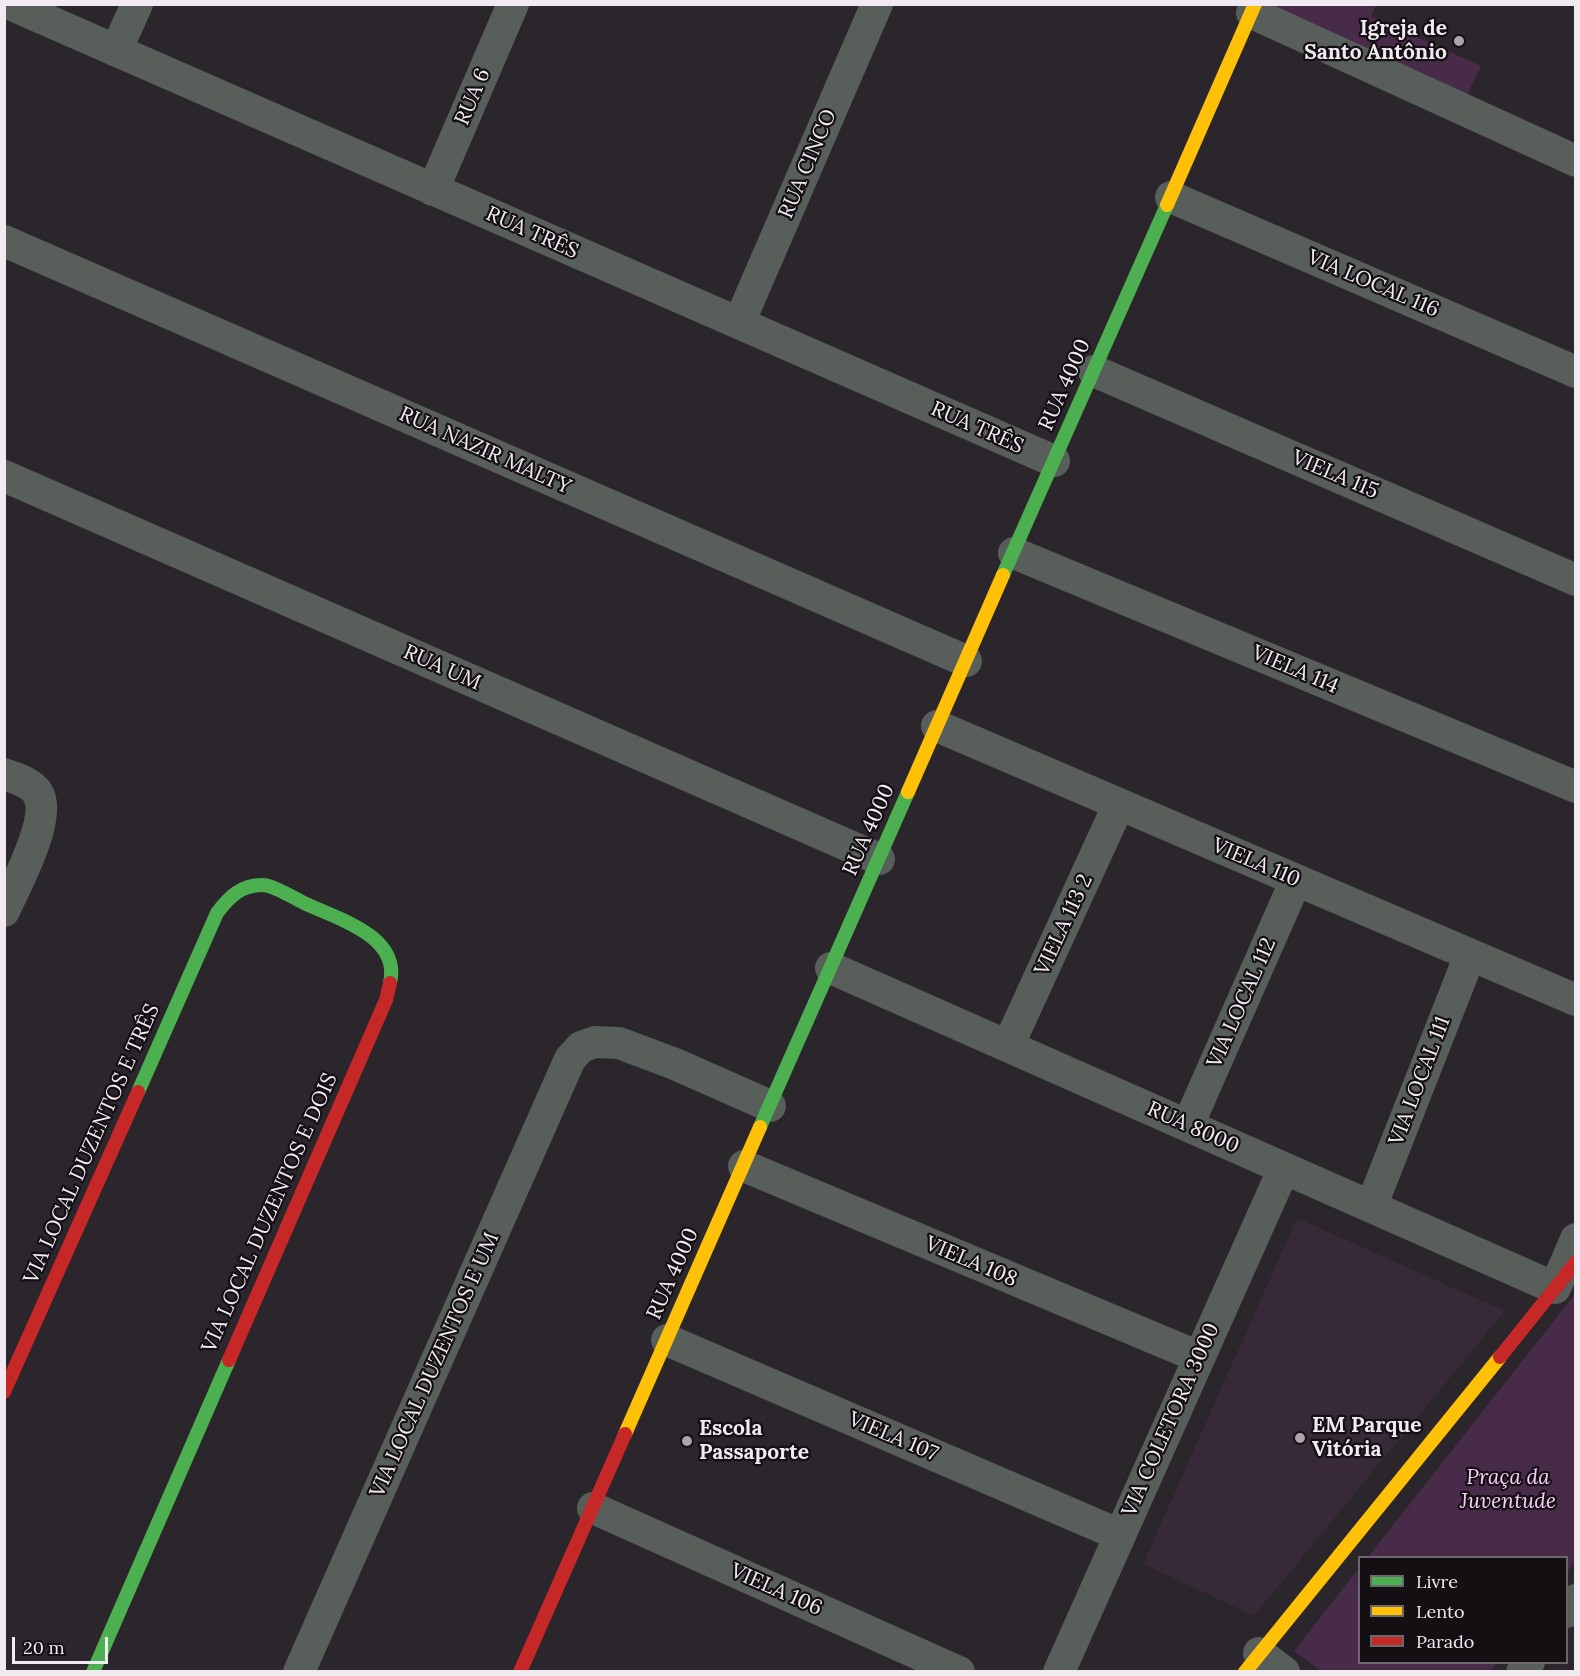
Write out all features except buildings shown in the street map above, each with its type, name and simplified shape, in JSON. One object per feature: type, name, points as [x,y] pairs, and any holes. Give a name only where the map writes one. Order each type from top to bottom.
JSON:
[{"type":"street","name":"RUA TRÊS","points":[[10,4],[1054,461]]},
{"type":"street","points":[[116,51],[137,4]]},
{"type":"street","name":"RUA 6","points":[[433,190],[513,4]]},
{"type":"street","name":"RUA CINCO","points":[[739,323],[877,4]]},
{"type":"street","points":[[1253,9],[1575,161]]},
{"type":"street","name":"RUA 4000","points":[[520,1671],[1253,9]]},
{"type":"street","name":"VIA LOCAL 116","points":[[1171,197],[1575,372]]},
{"type":"street","name":"RUA NAZIR MALTY","points":[[4,241],[966,662]]},
{"type":"street","name":"VIELA 115","points":[[1094,371],[1575,580]]},
{"type":"street","name":"RUA UM","points":[[4,476],[879,859]]},
{"type":"street","name":"VIELA 114","points":[[1014,553],[1575,787]]},
{"type":"street","name":"VIELA 110","points":[[937,726],[1575,1000]]},
{"type":"street","points":[[4,774],[24,781],[38,792],[43,810],[39,831],[4,911]]},
{"type":"street","name":"VIELA 113 2","points":[[1008,1046],[1119,804]]},
{"type":"street","name":"VIA LOCAL 112","points":[[1188,1125],[1296,880]]},
{"type":"street","name":"VIA LOCAL DUZENTOS E DOIS","points":[[93,1671],[386,1000],[392,974],[390,958],[370,934],[265,885],[249,886],[235,891],[217,913]]},
{"type":"street","name":"VIA LOCAL DUZENTOS E TRÊS","points":[[4,1392],[217,913]]},
{"type":"street","name":"VIA LOCAL 111","points":[[1371,1207],[1470,955]]},
{"type":"street","name":"RUA 8000","points":[[831,968],[1555,1288]]},
{"type":"street","name":"VIA LOCAL DUZENTOS E UM","points":[[299,1671],[570,1059],[580,1047],[595,1042],[619,1043],[675,1064],[770,1106]]},
{"type":"street","name":"VIELA 108","points":[[744,1166],[1199,1358]]},
{"type":"street","name":"VIA COLETORA 3000","points":[[1059,1671],[1284,1168]]},
{"type":"street","points":[[1555,1288],[1575,1239]]},
{"type":"street","points":[[1284,1671],[1252,1662],[1575,1262]]},
{"type":"street","name":"VIELA 107","points":[[667,1340],[1120,1534]]},
{"type":"street","name":"VIELA 106","points":[[593,1508],[959,1671]]},
{"type":"shaded area","name":"EM Parque Vitória","points":[[1297,1218],[1505,1311],[1254,1616],[1143,1564]]},
{"type":"green space","points":[[1268,4],[1376,5],[1371,16],[1481,66],[1467,95]]},
{"type":"green space","name":"Praça da Juventude","points":[[1575,1294],[1576,1560],[1568,1571],[1568,1556],[1369,1556]]},
{"type":"green space","points":[[1358,1569],[1358,1664],[1496,1664],[1490,1671],[1321,1671],[1294,1651]]},
{"type":"traffic: fast","points":[[1003,575],[1167,205]]},
{"type":"traffic: fast","points":[[760,1127],[908,792]]},
{"type":"traffic: fast","points":[[138,1092],[217,913],[231,897],[248,887],[262,885],[272,887],[364,931],[377,941],[386,953],[391,967],[390,983]]},
{"type":"traffic: fast","points":[[93,1672],[229,1360]]},
{"type":"traffic: slow","points":[[1167,205],[1255,4]]},
{"type":"traffic: slow","points":[[908,792],[1003,575]]},
{"type":"traffic: slow","points":[[625,1434],[760,1127]]},
{"type":"traffic: slow","points":[[1245,1672],[1500,1357]]},
{"type":"traffic: jam","points":[[229,1360],[386,1000],[390,983]]},
{"type":"traffic: jam","points":[[4,1392],[138,1092]]},
{"type":"traffic: jam","points":[[1500,1357],[1576,1262]]},
{"type":"traffic: jam","points":[[520,1672],[625,1434]]},
{"type":"place","name":"Igreja de Santo Antônio","points":[[1459,41]]},
{"type":"place","name":"EM Parque Vitória","points":[[1300,1438]]},
{"type":"place","name":"Escola Passaporte","points":[[687,1441]]}]
